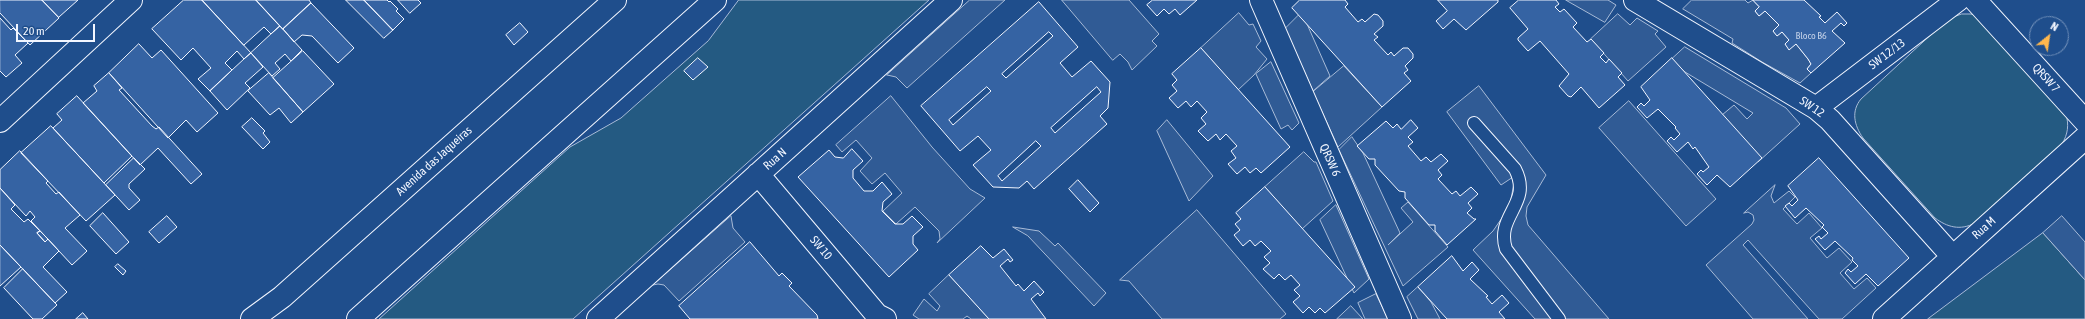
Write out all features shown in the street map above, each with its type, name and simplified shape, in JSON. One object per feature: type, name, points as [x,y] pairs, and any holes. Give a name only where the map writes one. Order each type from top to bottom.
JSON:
[{"type":"street","points":[[0,120],[131,0]]},
{"type":"street","name":"Avenida das Jaqueiras","points":[[252,319],[282,297],[615,0]]},
{"type":"street","points":[[358,319],[715,0]]},
{"type":"street","name":"Rua N","points":[[607,316],[758,174],[951,0]]},
{"type":"street","name":"QRSW 6","points":[[1261,0],[1400,319]]},
{"type":"street","name":"SW 12","points":[[1635,0],[1816,108],[1830,120],[1953,257]]},
{"type":"street","name":"SW 12/13","points":[[1816,108],[1958,0]]},
{"type":"street","name":"QRSW 7","points":[[1975,0],[2085,121]]},
{"type":"street","name":"Rua M","points":[[1884,319],[2085,138]]},
{"type":"street","name":"SW 10","points":[[758,174],[878,318]]},
{"type":"lane","points":[[1474,123],[1515,169],[1519,176],[1521,186],[1520,194],[1504,228],[1503,240],[1506,249],[1559,319]]},
{"type":"shaded area","points":[[739,0],[929,0],[573,319],[379,319],[570,147],[621,118],[708,41]]},
{"type":"shaded area","points":[[970,0],[1005,0],[907,88],[896,77],[887,75]]},
{"type":"shaded area","points":[[1062,0],[1129,0],[1159,34],[1152,41],[1157,46],[1132,70],[1128,62],[1120,54],[1113,60]]},
{"type":"shaded area","points":[[1566,0],[1608,0],[1616,5],[1605,22]]},
{"type":"shaded area","points":[[1692,0],[1745,0],[1748,3],[1753,0],[1759,7],[1755,11],[1759,16],[1765,11],[1779,25],[1773,31],[1777,36],[1782,32],[1789,40],[1785,44],[1789,49],[1796,44],[1808,59],[1811,64],[1807,69],[1811,73],[1800,83],[1762,62],[1732,43],[1733,39],[1683,9]]},
{"type":"shaded area","points":[[1239,13],[1249,25],[1253,24],[1261,41],[1256,47],[1267,59],[1254,75],[1238,90],[1201,48]]},
{"type":"shaded area","points":[[1618,14],[1630,25],[1637,18],[1658,31],[1655,34],[1666,47],[1628,81],[1591,39]]},
{"type":"shaded area","points":[[1962,14],[1971,14],[1980,17],[2066,114],[2068,126],[2066,137],[2062,144],[1975,223],[1964,227],[1954,227],[1944,224],[1935,218],[1863,138],[1857,128],[1855,113],[1861,99],[1948,19]]},
{"type":"shaded area","points":[[1299,15],[1307,24],[1330,76],[1313,91],[1285,29]]},
{"type":"shaded area","points":[[1685,47],[1786,108],[1800,124],[1758,162],[1761,159],[1722,115],[1734,105],[1747,119],[1753,113],[1685,72],[1672,59]]},
{"type":"shaded area","points":[[1271,62],[1299,123],[1292,130],[1288,125],[1281,129],[1256,74]]},
{"type":"shaded area","points":[[1344,66],[1382,107],[1338,147],[1313,92]]},
{"type":"shaded area","points":[[1479,86],[1546,175],[1527,207],[1526,216],[1528,225],[1609,319],[1535,319],[1473,250],[1493,231],[1506,212],[1510,204],[1515,178],[1513,177],[1501,185],[1447,112]]},
{"type":"shaded area","points":[[891,96],[932,147],[970,189],[985,198],[937,243],[940,239],[939,231],[915,207],[896,224],[883,211],[902,193],[885,173],[872,184],[860,171],[872,158],[856,140],[842,152],[836,145]]},
{"type":"shaded area","points":[[1629,101],[1716,199],[1686,226],[1599,128]]},
{"type":"shaded area","points":[[1167,120],[1213,176],[1189,201],[1157,131]]},
{"type":"shaded area","points":[[1352,137],[1363,153],[1400,233],[1388,245],[1413,222],[1401,208],[1408,202],[1448,247],[1403,286],[1339,150]]},
{"type":"shaded area","points":[[1304,152],[1314,162],[1316,162],[1333,201],[1302,229],[1265,187]]},
{"type":"shaded area","points":[[1775,185],[1771,196],[1774,203],[1789,191],[1795,197],[1783,209],[1797,224],[1809,213],[1822,228],[1810,238],[1827,258],[1839,248],[1852,262],[1840,273],[1854,289],[1867,278],[1876,288],[1842,319],[1819,319],[1748,240],[1743,245],[1808,319],[1753,319],[1706,265],[1752,224],[1754,220],[1753,215],[1748,212],[1744,213]]},
{"type":"shaded area","points":[[1336,205],[1369,279],[1354,293],[1320,220]]},
{"type":"shaded area","points":[[1197,210],[1286,314],[1280,319],[1162,319],[1129,281],[1120,280]]},
{"type":"shaded area","points":[[731,216],[733,228],[745,242],[679,301],[664,285],[653,285]]},
{"type":"shaded area","points":[[2062,216],[2085,242],[2085,280],[2043,233]]},
{"type":"shaded area","points":[[1013,227],[1039,231],[1055,246],[1058,243],[1106,293],[1094,306],[1028,236]]},
{"type":"shaded area","points":[[2043,233],[2085,280],[2085,319],[1928,319]]},
{"type":"shaded area","points":[[949,275],[989,319],[971,319],[967,316],[963,319],[919,319],[913,315],[924,299],[937,311],[940,306],[929,294]]},
{"type":"shaded area","points":[[1418,287],[1431,302],[1440,319],[1418,319],[1407,297]]},
{"type":"shaded area","points":[[1376,294],[1388,319],[1365,319],[1358,303]]},
{"type":"shaded area","points":[[1351,306],[1363,319],[1337,319]]},
{"type":"building","points":[[0,0],[42,0],[59,18],[30,45],[0,13]]},
{"type":"building","points":[[42,0],[78,0],[59,17]]},
{"type":"building","points":[[184,0],[202,0],[251,53],[244,59],[237,51],[225,63],[232,70],[210,91],[198,79],[211,68],[193,48],[181,60],[152,29]]},
{"type":"building","points":[[202,0],[256,0],[280,26],[271,34],[264,27],[244,45]]},
{"type":"building","points":[[256,0],[309,0],[311,3],[283,29]]},
{"type":"building","points":[[346,0],[364,0],[393,30],[384,38]]},
{"type":"building","points":[[364,0],[390,1],[398,9],[396,11],[404,19],[393,30]]},
{"type":"building","points":[[398,0],[418,0],[421,3],[410,13]]},
{"type":"building","points":[[1153,0],[1197,0],[1180,15],[1175,9],[1169,14],[1164,9],[1157,16],[1147,5]]},
{"type":"building","points":[[1300,0],[1345,0],[1348,4],[1345,7],[1358,22],[1362,19],[1365,22],[1374,14],[1378,15],[1383,21],[1383,26],[1374,34],[1378,37],[1374,40],[1388,55],[1391,52],[1394,56],[1403,48],[1408,48],[1413,54],[1413,58],[1405,66],[1408,70],[1404,73],[1411,81],[1382,107],[1292,8]]},
{"type":"building","points":[[1438,0],[1498,0],[1498,2],[1466,30],[1454,19],[1443,29],[1436,21],[1447,11]]},
{"type":"building","points":[[1519,0],[1556,0],[1559,4],[1555,7],[1560,12],[1564,9],[1577,23],[1573,27],[1587,42],[1591,39],[1604,53],[1600,57],[1606,63],[1609,59],[1622,73],[1618,77],[1625,85],[1599,108],[1581,87],[1571,97],[1568,96],[1559,86],[1569,74],[1540,41],[1528,51],[1518,40],[1518,38],[1528,29],[1510,8]]},
{"type":"building","points":[[1753,0],[1804,0],[1821,16],[1819,17],[1825,23],[1837,12],[1847,23],[1844,26],[1841,23],[1832,31],[1845,43],[1811,73],[1807,69],[1811,64],[1808,59],[1796,44],[1789,50],[1785,44],[1789,40],[1782,32],[1777,36],[1773,31],[1779,25],[1765,11],[1759,16],[1755,11],[1759,7]]},
{"type":"building","points":[[1039,2],[1078,47],[1060,63],[1072,77],[1091,61],[1110,82],[1108,108],[1100,116],[1107,124],[1034,189],[1027,181],[1019,188],[993,187],[973,165],[991,150],[978,136],[960,151],[921,106]],"holes":[[[1049,32],[1053,36],[1006,78],[1002,74]],[[987,87],[991,91],[953,125],[949,120]],[[1097,87],[1101,92],[1055,133],[1051,128]],[[1036,141],[1041,146],[1002,181],[998,176]]]},
{"type":"building","points":[[311,3],[354,48],[338,63],[312,36],[302,35],[294,42],[283,29]]},
{"type":"building","points":[[0,18],[11,30],[13,28],[28,43],[15,55],[22,63],[6,77],[0,71]]},
{"type":"building","points":[[520,23],[528,32],[514,45],[506,35]]},
{"type":"building","points":[[280,26],[302,50],[291,61],[285,54],[275,63],[280,69],[272,76],[251,53]]},
{"type":"building","points":[[139,44],[152,58],[161,50],[218,113],[197,132],[186,120],[168,138],[109,73]]},
{"type":"building","points":[[1201,48],[1290,147],[1261,173],[1256,168],[1250,173],[1245,167],[1237,174],[1228,164],[1236,158],[1231,151],[1237,146],[1226,134],[1220,140],[1216,134],[1208,141],[1198,131],[1206,124],[1201,118],[1207,112],[1197,101],[1191,107],[1186,101],[1178,108],[1169,98],[1177,91],[1172,85],[1177,80],[1172,74]]},
{"type":"building","points":[[303,51],[334,84],[303,112],[273,78]]},
{"type":"building","points":[[251,53],[263,67],[245,83],[250,88],[227,110],[210,91]]},
{"type":"building","points":[[698,58],[708,67],[693,80],[684,71]]},
{"type":"building","points":[[1672,58],[1762,158],[1730,187],[1717,175],[1707,185],[1697,174],[1701,170],[1703,172],[1709,167],[1695,147],[1693,149],[1688,142],[1677,152],[1667,141],[1671,137],[1674,140],[1680,134],[1675,128],[1676,127],[1658,109],[1647,118],[1637,107],[1641,103],[1644,106],[1650,100],[1641,87]]},
{"type":"building","points":[[109,73],[122,88],[119,90],[152,126],[156,129],[159,127],[202,174],[191,184],[158,148],[140,165],[83,103],[97,91],[94,86]]},
{"type":"building","points":[[269,73],[303,112],[291,123],[279,108],[270,115],[248,91]]},
{"type":"building","points":[[77,96],[132,156],[104,183],[53,128],[62,120],[57,114]]},
{"type":"building","points":[[252,118],[265,131],[263,133],[270,142],[263,149],[242,127]]},
{"type":"building","points":[[1411,120],[1418,128],[1408,137],[1413,142],[1408,146],[1421,161],[1426,157],[1431,162],[1441,154],[1448,161],[1438,170],[1442,175],[1438,179],[1452,194],[1456,191],[1460,196],[1471,187],[1478,194],[1468,203],[1472,208],[1467,213],[1476,219],[1447,245],[1435,231],[1435,225],[1429,225],[1405,198],[1405,192],[1399,191],[1375,165],[1375,159],[1369,159],[1357,146],[1386,121],[1393,128],[1397,124],[1401,129]]},
{"type":"building","points":[[51,126],[115,195],[86,221],[21,153]]},
{"type":"building","points":[[852,149],[863,161],[853,170],[853,178],[864,191],[873,191],[882,182],[892,194],[883,202],[882,211],[895,224],[903,224],[912,216],[923,227],[913,236],[913,244],[918,250],[889,277],[798,177],[829,150],[835,157],[843,158]]},
{"type":"building","points":[[20,151],[48,181],[46,183],[56,194],[59,192],[80,215],[65,228],[87,251],[72,265],[31,221],[35,217],[30,211],[26,216],[0,188],[0,170]]},
{"type":"building","points":[[134,158],[145,169],[129,184],[129,188],[140,200],[129,210],[106,185]]},
{"type":"building","points":[[1819,158],[1909,258],[1878,286],[1866,274],[1855,284],[1845,273],[1848,269],[1851,272],[1858,266],[1852,260],[1853,258],[1835,241],[1825,250],[1815,239],[1819,236],[1821,239],[1828,233],[1822,227],[1824,225],[1806,208],[1795,218],[1785,206],[1789,203],[1792,206],[1798,200],[1788,186]]},
{"type":"building","points":[[1078,180],[1099,203],[1090,212],[1069,189]]},
{"type":"building","points":[[1265,187],[1355,287],[1325,313],[1320,308],[1315,313],[1309,307],[1303,313],[1293,302],[1300,296],[1294,290],[1300,285],[1291,275],[1285,280],[1279,274],[1274,279],[1263,269],[1270,263],[1264,257],[1271,251],[1261,241],[1255,246],[1250,240],[1243,246],[1234,235],[1240,230],[1235,224],[1241,219],[1236,213]]},
{"type":"building","points":[[0,188],[15,205],[11,209],[24,222],[28,219],[40,231],[37,233],[45,242],[48,239],[59,251],[43,267],[67,292],[55,303],[0,245]]},
{"type":"building","points":[[103,213],[129,242],[116,254],[90,226]]},
{"type":"building","points":[[167,216],[177,227],[159,243],[149,232]]},
{"type":"building","points":[[40,231],[48,239],[45,242],[37,233]]},
{"type":"building","points":[[750,242],[779,276],[782,273],[792,283],[789,286],[817,315],[818,319],[690,319],[679,306]]},
{"type":"building","points":[[0,245],[21,267],[0,286]]},
{"type":"building","points":[[981,246],[993,258],[1004,249],[1013,260],[1010,262],[1008,259],[1000,266],[1016,286],[1018,284],[1024,291],[1034,281],[1044,292],[1040,296],[1038,293],[1031,299],[1046,319],[989,319],[949,275]]},
{"type":"building","points":[[1452,256],[1463,271],[1472,262],[1479,270],[1470,279],[1488,296],[1486,297],[1492,304],[1502,295],[1509,303],[1499,312],[1505,319],[1447,319],[1418,287]]},
{"type":"building","points":[[118,264],[126,271],[123,275],[115,267]]},
{"type":"building","points":[[23,269],[57,305],[42,319],[33,319],[4,288]]},
{"type":"building","points":[[83,313],[88,319],[76,319]]}]
